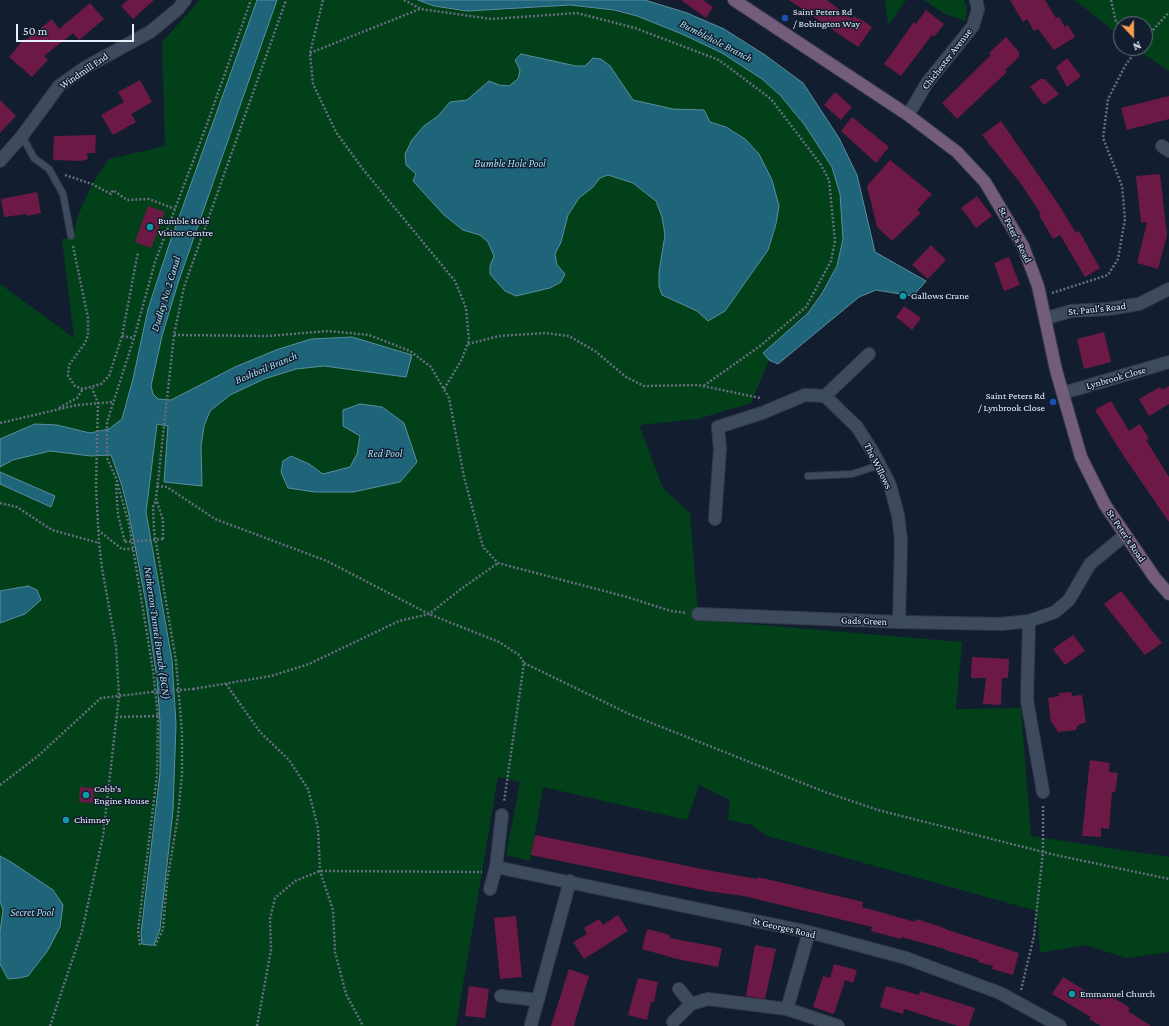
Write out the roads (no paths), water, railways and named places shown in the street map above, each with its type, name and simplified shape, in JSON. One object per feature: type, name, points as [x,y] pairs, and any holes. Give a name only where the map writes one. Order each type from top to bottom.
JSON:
[{"type":"street","name":"Windmill End","points":[[0,161],[22,136],[59,86],[86,67],[150,32],[178,9],[185,0]]},
{"type":"street","name":"St. Peter's Road","points":[[734,0],[908,115],[957,152],[985,182],[1004,210],[1023,246],[1038,286],[1047,318],[1056,370],[1081,457],[1105,505],[1125,535],[1169,594]]},
{"type":"street","name":"Chichester Avenue","points":[[908,115],[927,83],[973,26],[978,9],[976,0]]},
{"type":"street","name":"St. Paul's Road","points":[[1047,318],[1071,311],[1108,309],[1139,304],[1169,289]]},
{"type":"street","points":[[715,519],[720,449],[718,427],[805,395],[825,396],[869,354]]},
{"type":"street","name":"Lynbrook Close","points":[[1063,393],[1169,362]]},
{"type":"street","name":"The Willows","points":[[825,396],[857,427],[890,484],[898,515],[901,540],[898,622]]},
{"type":"street","name":"Gads Green","points":[[698,614],[898,622],[1001,624],[1029,621],[1055,612],[1070,600],[1090,564],[1125,535]]},
{"type":"street","points":[[1029,621],[1027,700],[1043,792]]},
{"type":"street","points":[[490,889],[495,870],[502,815]]},
{"type":"street","name":"St Georges Road","points":[[495,870],[570,881],[809,932],[906,958],[1000,993],[1018,1003],[1040,1021],[1060,1026]]},
{"type":"street","points":[[531,1025],[570,881]]},
{"type":"street","points":[[787,1009],[809,932]]},
{"type":"street","points":[[679,989],[691,1004]]},
{"type":"street","points":[[501,996],[538,1000]]},
{"type":"street","points":[[673,1022],[691,1004],[708,999],[787,1009],[838,1026]]},
{"type":"lane","points":[[22,136],[34,158],[49,169],[63,194],[71,236]]},
{"type":"lane","points":[[808,476],[852,474],[880,465]]},
{"type":"water","points":[[257,0],[277,0],[178,283],[162,336],[151,386],[153,394],[158,399],[171,400],[235,367],[276,350],[311,339],[352,337],[412,355],[406,377],[324,366],[296,369],[264,379],[230,395],[210,411],[204,426],[201,447],[202,486],[164,482],[168,426],[157,424],[146,512],[172,660],[176,724],[173,810],[160,929],[154,945],[148,945],[142,944],[141,933],[160,773],[160,722],[157,679],[146,603],[122,486],[111,455],[91,456],[50,451],[13,460],[0,467],[0,439],[35,424],[57,425],[90,433],[109,429],[122,419],[133,379],[148,309],[169,245]]},
{"type":"water","name":"Bumblehole Branch","points":[[418,0],[645,0],[687,13],[724,29],[765,55],[803,83],[839,138],[857,175],[875,252],[926,281],[913,296],[876,290],[859,297],[778,364],[769,360],[763,353],[808,313],[822,293],[837,266],[843,239],[840,194],[832,167],[804,124],[780,95],[762,79],[722,53],[682,34],[637,16],[614,10],[570,5],[467,11],[434,6]]},
{"type":"water","name":"Bumble Hole Pool","points":[[521,54],[576,66],[585,66],[593,58],[601,59],[610,66],[633,100],[673,109],[704,110],[710,122],[726,127],[745,139],[759,154],[772,180],[779,206],[776,224],[768,250],[725,311],[708,321],[697,311],[662,295],[659,286],[659,272],[665,235],[662,217],[656,201],[633,183],[608,175],[600,178],[593,187],[579,198],[568,215],[561,242],[555,254],[557,265],[565,274],[561,282],[550,288],[516,296],[505,291],[490,274],[490,266],[494,256],[488,242],[480,235],[463,230],[444,215],[413,181],[416,174],[406,165],[405,154],[412,140],[424,126],[438,116],[450,102],[467,100],[489,81],[499,85],[509,86],[518,79],[520,70],[515,60]]},
{"type":"water","name":"Red Pool","points":[[360,404],[382,407],[404,423],[417,462],[400,482],[353,492],[315,492],[288,488],[281,472],[283,461],[291,456],[309,464],[323,474],[350,467],[357,454],[360,436],[343,426],[343,410]]},
{"type":"water","points":[[0,472],[55,496],[51,507],[0,484]]},
{"type":"water","points":[[28,586],[37,590],[41,600],[25,614],[0,623],[0,591]]},
{"type":"water","name":"Secret Pool","points":[[0,856],[53,890],[63,905],[60,927],[48,950],[28,976],[19,978],[8,979],[0,964],[0,932],[3,910],[0,901]]},
{"type":"place","name":"Saint Peters Rd / Bobington Way","points":[[785,18]]},
{"type":"place","name":"Bumble Hole Visitor Centre","points":[[150,227]]},
{"type":"place","name":"Gallows Crane","points":[[903,296]]},
{"type":"place","name":"Saint Peters Rd / Lynbrook Close","points":[[1053,402]]},
{"type":"place","name":"Cobb's Engine House","points":[[86,795]]},
{"type":"place","name":"Chimney","points":[[66,820]]},
{"type":"place","name":"Emmanuel Church","points":[[1072,994]]},
{"type":"water label","name":"Dudley No.2 Canal","points":[[166,294]]},
{"type":"water label","name":"Boshboil Branch","points":[[266,368]]},
{"type":"water label","name":"Netherton Tunnel Branch (BCN)","points":[[157,633]]}]
